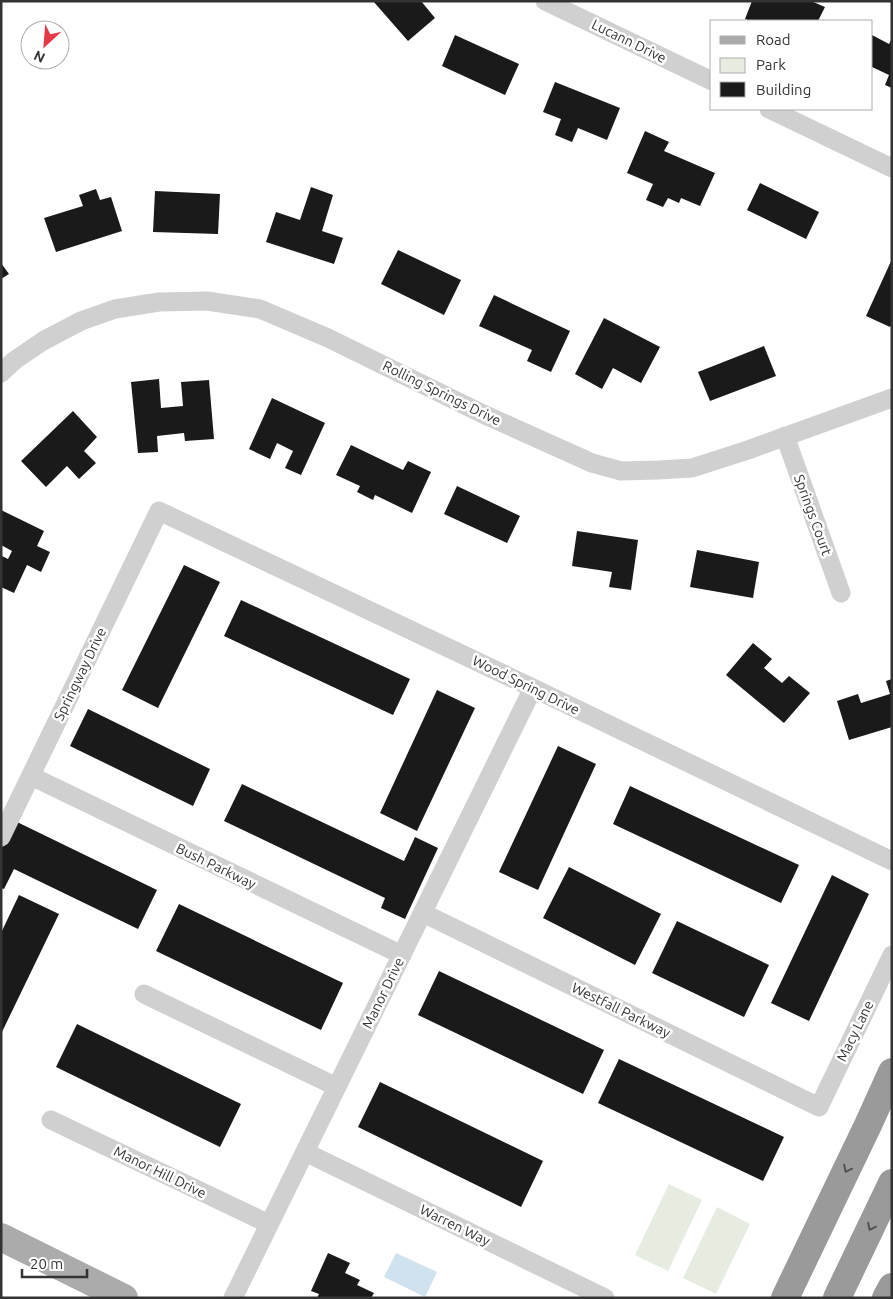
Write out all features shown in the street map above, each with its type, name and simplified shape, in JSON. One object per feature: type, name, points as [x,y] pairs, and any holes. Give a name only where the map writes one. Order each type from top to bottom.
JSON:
[{"type":"highway","points":[[785,1298],[892,1072]]},
{"type":"highway","points":[[837,1298],[892,1183]]},
{"type":"highway","points":[[886,1298],[892,1286]]},
{"type":"main road","points":[[1,1237],[124,1298]]},
{"type":"street","name":"Lucann Drive","points":[[545,1],[710,80]]},
{"type":"street","points":[[771,110],[892,168]]},
{"type":"street","name":"Rolling Springs Drive","points":[[1,373],[15,360],[43,342],[81,321],[115,309],[159,302],[207,301],[260,309],[328,338],[483,414],[592,463],[621,471],[692,468],[892,398]]},
{"type":"street","name":"Springs Court","points":[[785,436],[841,593]]},
{"type":"street","name":"Wood Spring Drive","points":[[159,511],[892,861]]},
{"type":"street","name":"Springway Drive","points":[[1,837],[159,511]]},
{"type":"street","name":"Manor Drive","points":[[233,1298],[533,688]]},
{"type":"street","name":"Bush Parkway","points":[[31,776],[402,955]]},
{"type":"street","name":"Westfall Parkway","points":[[423,913],[819,1107]]},
{"type":"street","name":"Macy Lane","points":[[819,1107],[892,955]]},
{"type":"street","points":[[144,994],[337,1087]]},
{"type":"street","name":"Manor Hill Drive","points":[[51,1120],[269,1224]]},
{"type":"street","name":"Warren Way","points":[[305,1152],[605,1298]]},
{"type":"green space","points":[[669,1184],[702,1200],[668,1271],[635,1255]]},
{"type":"green space","points":[[717,1207],[750,1224],[716,1294],[683,1278]]},
{"type":"water","points":[[396,1253],[437,1272],[425,1297],[384,1277]]},
{"type":"building","points":[[373,1],[421,1],[435,18],[408,41]]},
{"type":"building","points":[[752,1],[811,1],[825,7],[818,20],[745,19]]},
{"type":"building","points":[[455,35],[519,64],[505,95],[442,66]]},
{"type":"building","points":[[873,36],[889,44],[892,38],[892,88],[885,85],[889,75],[873,67]]},
{"type":"building","points":[[555,82],[620,108],[607,140],[578,128],[572,142],[555,135],[561,119],[543,112]]},
{"type":"building","points":[[645,131],[669,142],[664,151],[715,173],[700,206],[681,198],[679,203],[668,198],[663,207],[646,200],[653,184],[627,173]]},
{"type":"building","points":[[760,183],[819,212],[806,239],[747,210]]},
{"type":"building","points":[[311,187],[333,195],[322,231],[343,238],[334,264],[266,242],[276,212],[300,220]]},
{"type":"building","points":[[96,189],[100,200],[111,197],[122,231],[56,252],[44,218],[83,206],[79,195]]},
{"type":"building","points":[[155,191],[220,194],[218,234],[153,232]]},
{"type":"building","points":[[398,250],[461,280],[444,315],[381,284]]},
{"type":"building","points":[[892,259],[892,324],[890,327],[866,316]]},
{"type":"building","points":[[1,263],[9,274],[1,279]]},
{"type":"building","points":[[494,295],[570,331],[551,372],[527,361],[532,350],[479,326]]},
{"type":"building","points":[[604,318],[660,347],[641,383],[613,368],[602,389],[575,374]]},
{"type":"building","points":[[764,346],[776,376],[710,401],[698,372]]},
{"type":"building","points":[[159,379],[161,408],[183,406],[181,382],[209,380],[214,439],[185,441],[184,433],[157,436],[158,452],[138,453],[131,382]]},
{"type":"building","points":[[272,398],[325,423],[301,475],[285,468],[293,451],[277,443],[270,459],[249,449]]},
{"type":"building","points":[[73,411],[97,437],[84,451],[96,463],[79,479],[67,466],[46,487],[21,461]]},
{"type":"building","points":[[351,445],[403,470],[408,461],[431,472],[412,513],[375,495],[373,500],[357,492],[360,486],[336,475]]},
{"type":"building","points":[[457,486],[520,516],[507,543],[444,514]]},
{"type":"building","points":[[1,510],[44,531],[37,546],[50,552],[41,572],[27,565],[14,593],[1,587],[1,559],[2,556],[8,559],[12,551],[1,545]]},
{"type":"building","points":[[577,531],[638,540],[631,590],[609,587],[612,572],[572,566]]},
{"type":"building","points":[[697,550],[759,562],[753,598],[690,587]]},
{"type":"building","points":[[184,565],[220,582],[158,708],[122,690]]},
{"type":"building","points":[[241,600],[410,679],[393,715],[224,636]]},
{"type":"building","points":[[753,643],[772,659],[764,668],[782,683],[789,676],[810,693],[784,723],[726,675]]},
{"type":"building","points":[[892,679],[892,727],[849,740],[837,701],[858,694],[861,703],[890,694],[886,681]]},
{"type":"building","points":[[437,690],[475,708],[417,831],[380,813]]},
{"type":"building","points":[[88,709],[210,769],[193,806],[70,746]]},
{"type":"building","points":[[558,746],[596,764],[538,890],[499,872]]},
{"type":"building","points":[[242,784],[404,861],[415,837],[438,848],[405,919],[381,908],[385,898],[224,821]]},
{"type":"building","points":[[630,786],[799,865],[781,903],[613,824]]},
{"type":"building","points":[[15,821],[157,890],[138,929],[14,869],[4,889],[1,888],[1,849]]},
{"type":"building","points":[[569,867],[661,914],[635,965],[543,918]]},
{"type":"building","points":[[832,875],[869,894],[809,1021],[771,1003]]},
{"type":"building","points":[[19,895],[59,914],[1,1034],[1,933]]},
{"type":"building","points":[[179,904],[343,983],[321,1030],[156,951]]},
{"type":"building","points":[[677,921],[769,965],[744,1017],[652,973]]},
{"type":"building","points":[[439,971],[604,1050],[583,1094],[418,1015]]},
{"type":"building","points":[[77,1024],[241,1104],[220,1147],[56,1067]]},
{"type":"building","points":[[619,1059],[784,1137],[763,1181],[598,1103]]},
{"type":"building","points":[[380,1082],[543,1161],[521,1207],[358,1127]]},
{"type":"building","points":[[328,1253],[350,1263],[345,1273],[360,1280],[357,1285],[374,1293],[371,1298],[317,1298],[319,1294],[311,1291]]}]
